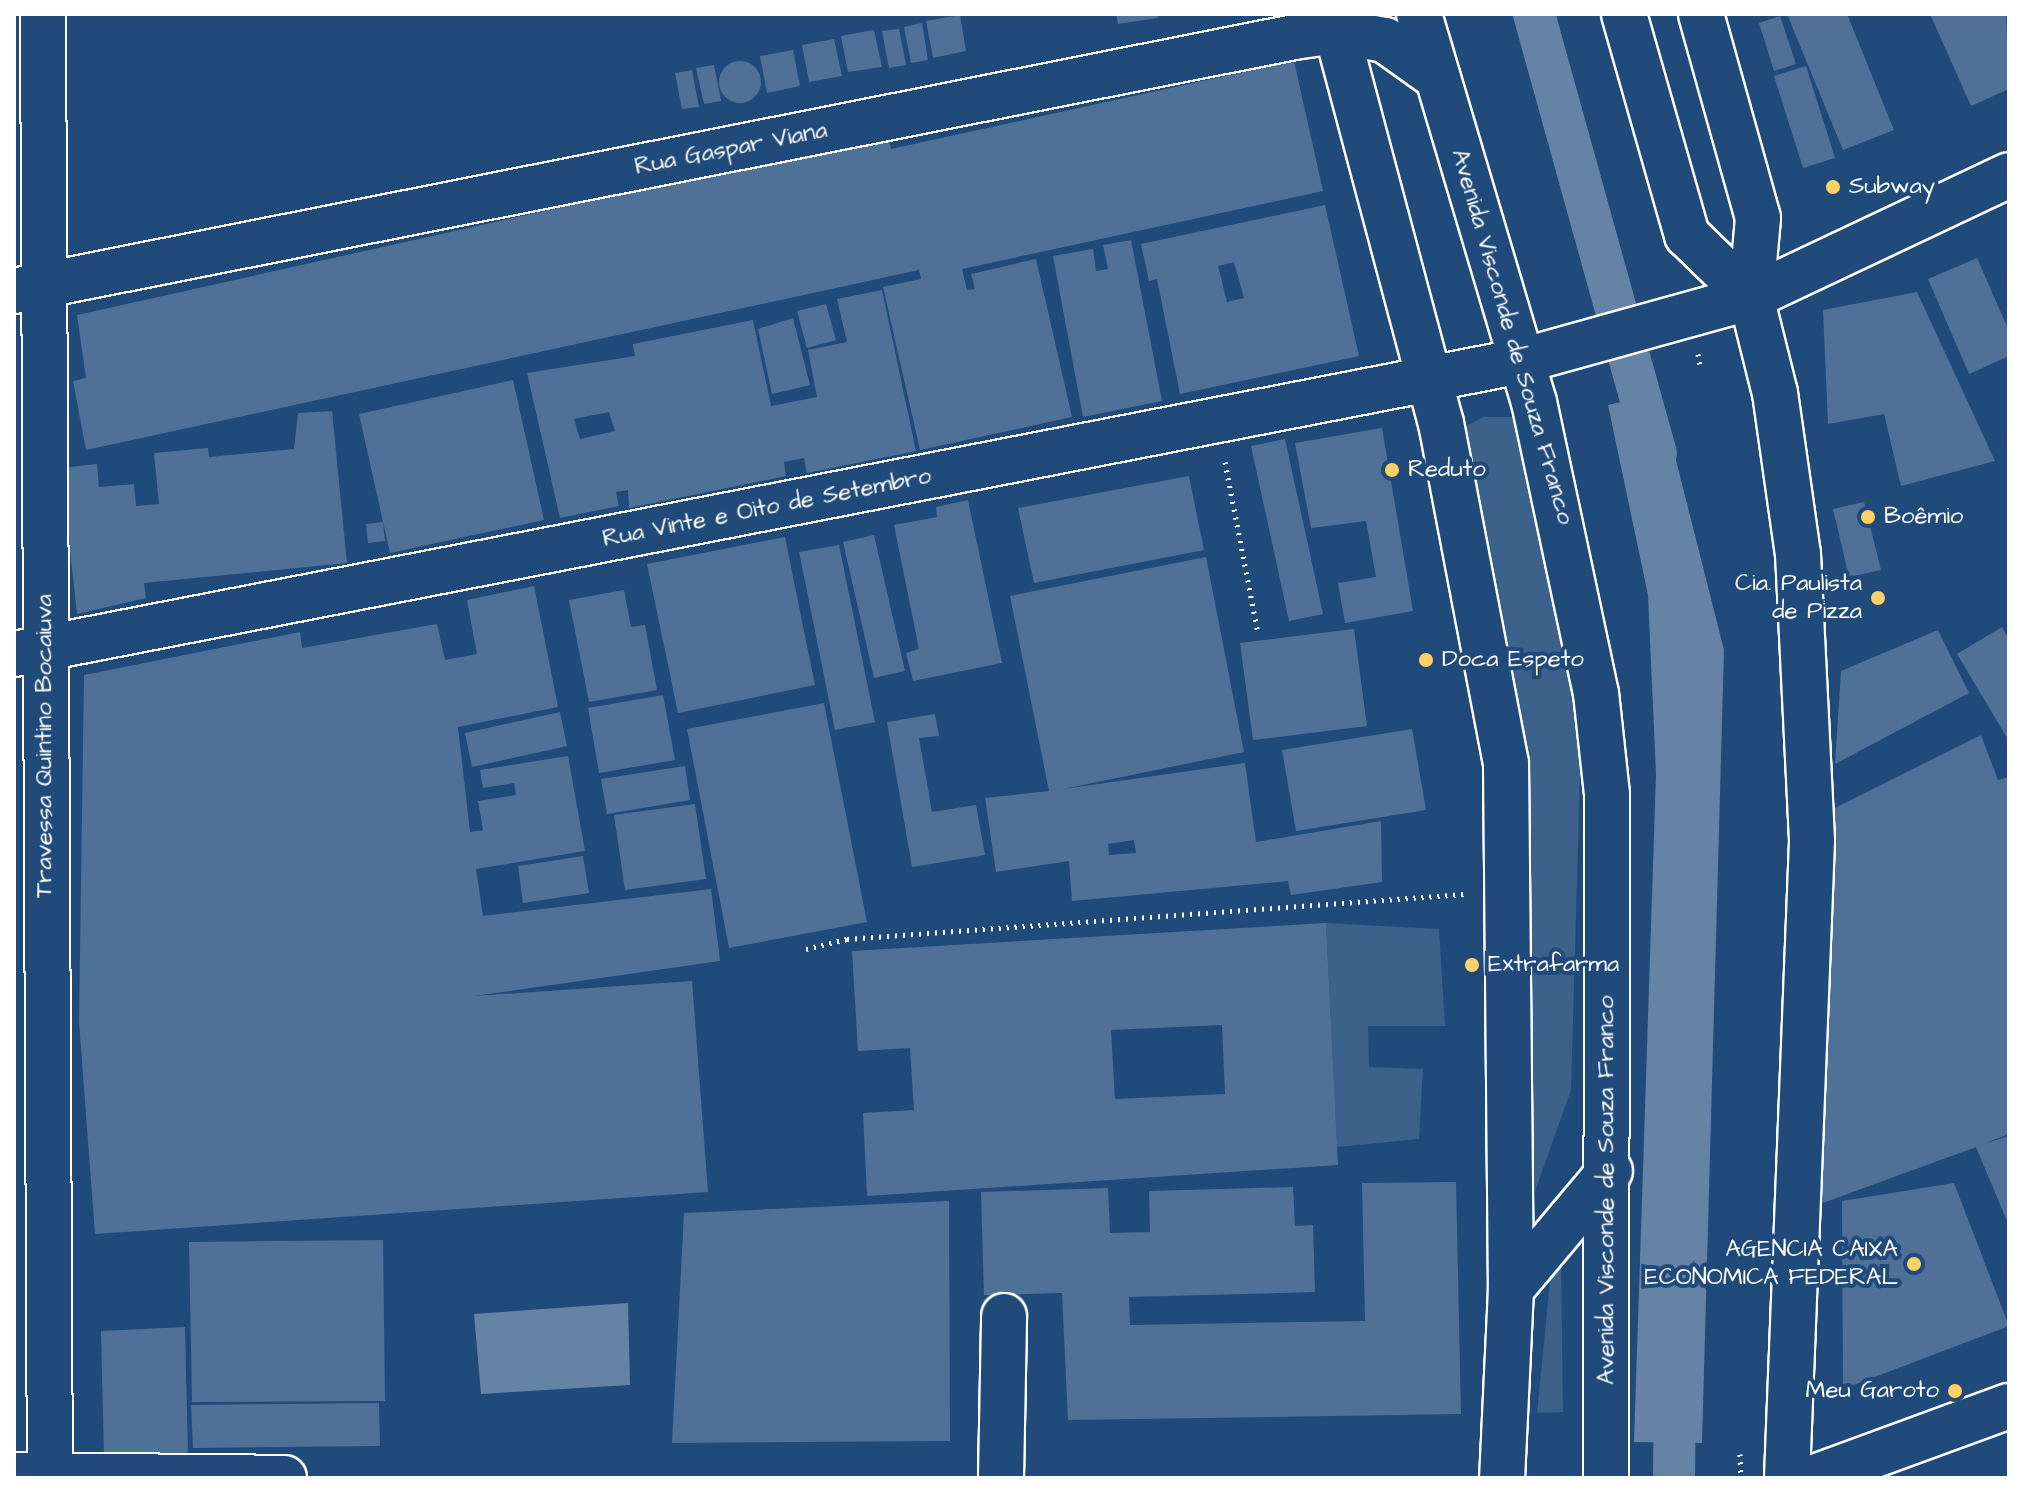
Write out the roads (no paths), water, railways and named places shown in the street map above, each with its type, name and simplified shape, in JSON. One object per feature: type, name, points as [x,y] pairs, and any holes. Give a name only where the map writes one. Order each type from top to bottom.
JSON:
[{"type":"main road","name":"Travessa Quintino Bocaiuva","points":[[38,1476],[29,652],[30,289],[43,14]]},
{"type":"main road","name":"Avenida Visconde de Souza Franco","points":[[1419,14],[1521,361],[1567,534],[1607,794],[1610,1171],[1606,1478]]},
{"type":"main road","points":[[1624,14],[1687,235],[1751,297]]},
{"type":"main road","points":[[1701,14],[1758,218],[1751,297],[1775,393],[1798,554],[1812,841],[1787,1478]]},
{"type":"main road","name":"Rua Gaspar Viana","points":[[30,289],[1334,22],[1385,40],[1438,78]]},
{"type":"main road","points":[[1334,22],[1429,379],[1506,763],[1511,1289],[1502,1478]]},
{"type":"main road","name":"Rua Vinte e Oito de Setembro","points":[[29,652],[1521,361],[1751,297],[2009,175]]},
{"type":"main road","points":[[1511,1289],[1610,1171]]},
{"type":"main road","points":[[1001,1468],[1004,1316]]},
{"type":"main road","points":[[1812,1478],[2009,1406]]},
{"type":"main road","points":[[38,1476],[284,1478]]},
{"type":"waterway","points":[[1534,14],[1656,453]]},
{"type":"waterway","points":[[1674,1478],[1675,1387]]},
{"type":"place","name":"Subway","points":[[1833,187]]},
{"type":"place","name":"Reduto","points":[[1392,470]]},
{"type":"place","name":"Boêmio","points":[[1868,517]]},
{"type":"place","name":"Cia. Paulista de Pizza","points":[[1878,598]]},
{"type":"place","name":"Doca Espeto","points":[[1426,660]]},
{"type":"place","name":"Extrafarma","points":[[1472,965]]},
{"type":"place","name":"AGENCIA CAIXA ECONOMICA FEDERAL","points":[[1914,1264]]},
{"type":"place","name":"Meu Garoto","points":[[1955,1391]]}]
